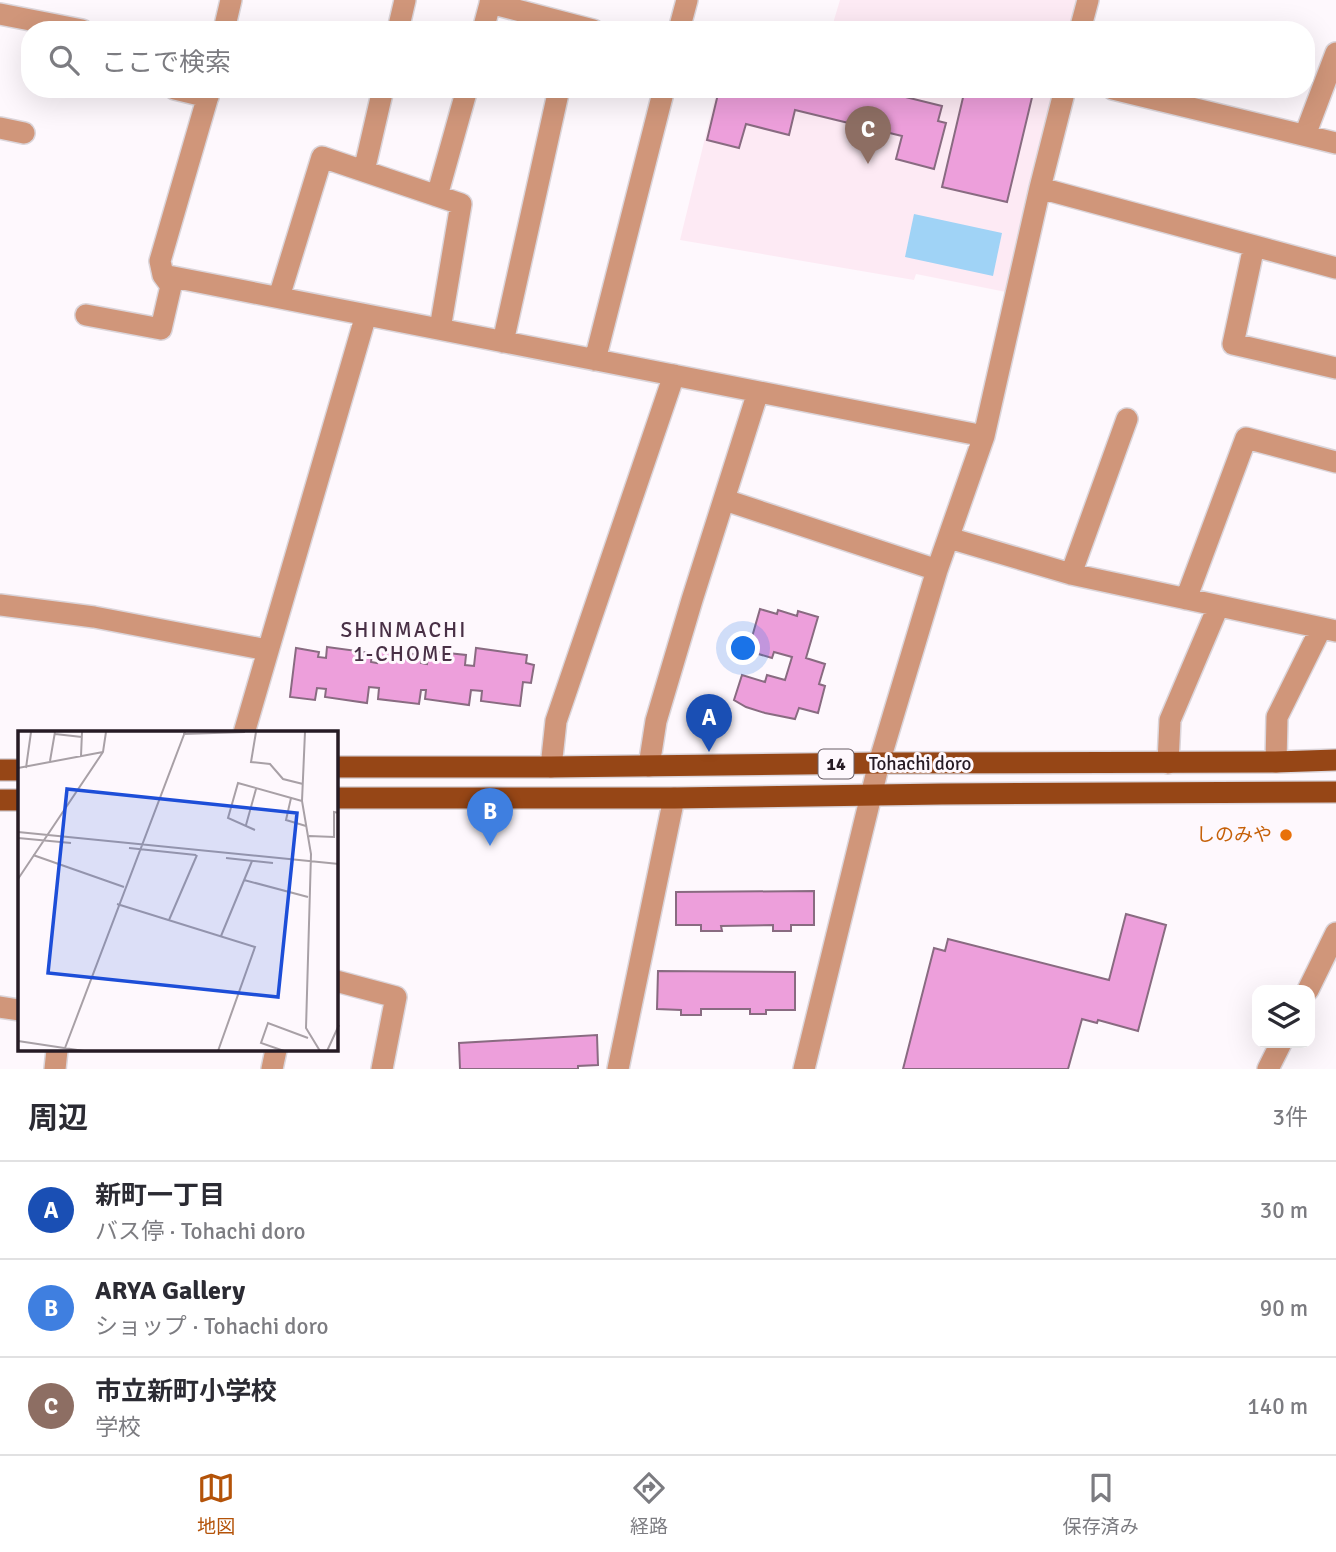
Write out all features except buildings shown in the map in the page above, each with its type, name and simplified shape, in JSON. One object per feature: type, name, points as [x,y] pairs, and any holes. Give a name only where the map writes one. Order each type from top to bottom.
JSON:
[{"type":"main road","name":"Tohachi doro","points":[[338,767],[1336,760]]},
{"type":"main road","points":[[0,770],[18,770]]},
{"type":"main road","name":"Tohachi doro","points":[[338,799],[1336,792]]},
{"type":"main road","points":[[0,800],[18,800]]},
{"type":"street","points":[[226,21],[231,0]]},
{"type":"street","points":[[400,21],[405,0]]},
{"type":"street","points":[[681,21],[687,0]]},
{"type":"street","points":[[1082,21],[1088,0]]},
{"type":"street","points":[[486,21],[491,2],[556,21]]},
{"type":"street","points":[[0,14],[36,21]]},
{"type":"street","points":[[1305,135],[1336,53]]},
{"type":"street","points":[[86,315],[161,329],[171,286],[163,275],[160,261],[208,98]]},
{"type":"street","points":[[364,171],[381,98]]},
{"type":"street","points":[[437,196],[464,98]]},
{"type":"street","points":[[503,342],[557,98]]},
{"type":"street","points":[[595,360],[662,98]]},
{"type":"street","points":[[804,1069],[879,764],[937,570],[984,436],[1063,98]]},
{"type":"street","points":[[1151,98],[1336,143]]},
{"type":"street","points":[[0,128],[24,133]]},
{"type":"street","points":[[279,298],[322,157],[461,204],[440,329]]},
{"type":"street","points":[[1040,188],[1336,268]]},
{"type":"street","points":[[1254,246],[1233,344],[1336,368]]},
{"type":"street","points":[[163,275],[984,436]]},
{"type":"street","points":[[245,731],[366,315]]},
{"type":"street","points":[[551,767],[556,721],[674,375]]},
{"type":"street","points":[[649,766],[656,721],[758,392]]},
{"type":"street","points":[[1071,574],[1127,419]]},
{"type":"street","points":[[1186,598],[1246,438],[1336,462]]},
{"type":"street","points":[[725,500],[937,570]]},
{"type":"street","points":[[949,538],[1071,574],[1328,630],[1277,717],[1276,762]]},
{"type":"street","points":[[0,605],[94,617],[267,650]]},
{"type":"street","points":[[1168,763],[1170,720],[1218,607]]},
{"type":"street","points":[[618,1069],[674,798]]},
{"type":"street","points":[[1310,985],[1336,933]]},
{"type":"street","points":[[338,982],[396,997],[382,1069]]},
{"type":"street","points":[[0,1007],[18,1010]]},
{"type":"street","points":[[1268,1069],[1278,1048]]},
{"type":"shaded area","points":[[840,0],[1078,0],[1073,21],[834,21]]},
{"type":"shaded area","points":[[715,98],[1054,98],[1006,292],[916,274],[914,280],[680,240]]},
{"type":"water","points":[[914,214],[1002,233],[993,276],[905,257]]},
{"type":"place","name":"市立新町小学校","points":[[868,164]]},
{"type":"place","name":"新町一丁目","points":[[709,752]]},
{"type":"place","name":"しのみや","points":[[1286,835]]},
{"type":"place","name":"ARYA Gallery","points":[[490,846]]},
{"type":"district","name":"SHINMACHI 1-CHOME","points":[[404,642]]}]
